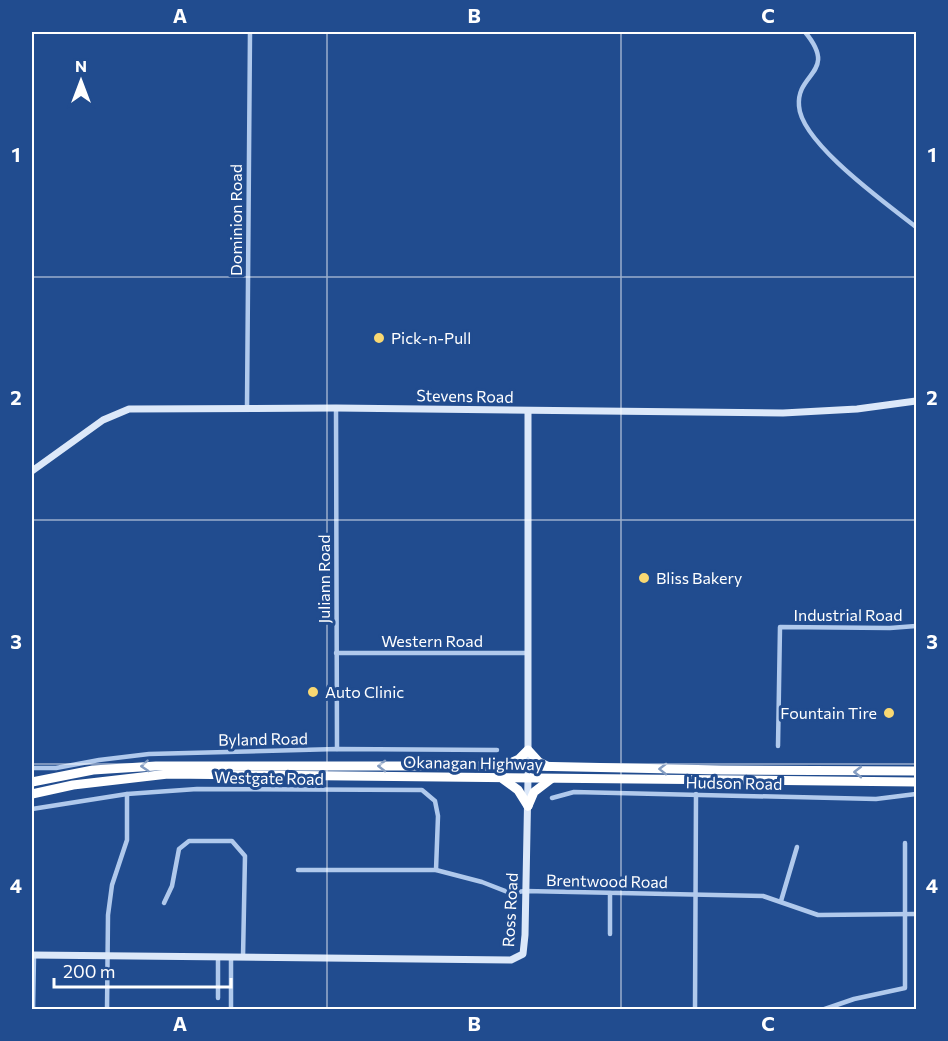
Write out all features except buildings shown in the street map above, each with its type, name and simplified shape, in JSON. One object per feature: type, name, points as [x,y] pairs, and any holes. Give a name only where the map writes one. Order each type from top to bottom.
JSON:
[{"type":"highway","points":[[503,766],[519,759],[528,750],[539,762],[549,767]]},
{"type":"highway","name":"Okanagan Highway","points":[[32,782],[93,770],[156,766],[528,766],[916,771]]},
{"type":"highway","name":"Okanagan Highway","points":[[32,794],[73,785],[168,774],[916,782]]},
{"type":"highway","points":[[501,778],[518,790],[528,806]]},
{"type":"highway","points":[[528,806],[534,792],[551,779]]},
{"type":"street","name":"Dominion Road","points":[[247,408],[250,32]]},
{"type":"street","points":[[805,32],[817,47],[819,57],[816,68],[799,99],[799,110],[806,124],[849,174],[916,226]]},
{"type":"street","name":"Stevens Road","points":[[32,471],[103,420],[129,409],[336,408],[783,413],[857,409],[916,401]]},
{"type":"street","name":"Juliann Road","points":[[336,408],[337,749]]},
{"type":"street","name":"Ross Road","points":[[33,956],[511,960],[523,954],[528,806],[528,411]]},
{"type":"street","name":"Industrial Road","points":[[778,746],[780,627],[890,628],[916,626]]},
{"type":"street","name":"Western Road","points":[[336,653],[528,654]]},
{"type":"street","name":"Byland Road","points":[[32,768],[56,768],[149,754],[337,749],[497,750]]},
{"type":"street","name":"Westgate Road","points":[[32,809],[127,794],[197,789],[422,790],[435,801],[438,816],[436,870]]},
{"type":"street","name":"Hudson Road","points":[[552,798],[574,792],[876,799],[916,794]]},
{"type":"street","points":[[107,1010],[108,915],[112,885],[127,840],[127,794]]},
{"type":"street","points":[[695,1010],[696,794]]},
{"type":"street","points":[[164,903],[172,886],[179,849],[189,841],[232,841],[245,856],[243,958]]},
{"type":"street","points":[[822,1010],[854,999],[905,988],[905,843]]},
{"type":"street","points":[[781,901],[797,847]]},
{"type":"street","name":"Brentwood Road","points":[[297,870],[436,870],[482,882],[510,893],[525,891],[763,896],[818,915],[916,914]]},
{"type":"street","points":[[610,894],[610,934]]},
{"type":"street","points":[[33,956],[33,1010]]},
{"type":"street","points":[[218,958],[218,998]]},
{"type":"street","points":[[231,958],[231,1010]]},
{"type":"place","name":"Pick-n-Pull","points":[[379,338]]},
{"type":"place","name":"Bliss Bakery","points":[[644,578]]},
{"type":"place","name":"Auto Clinic","points":[[313,692]]},
{"type":"place","name":"Fountain Tire","points":[[889,713]]}]
